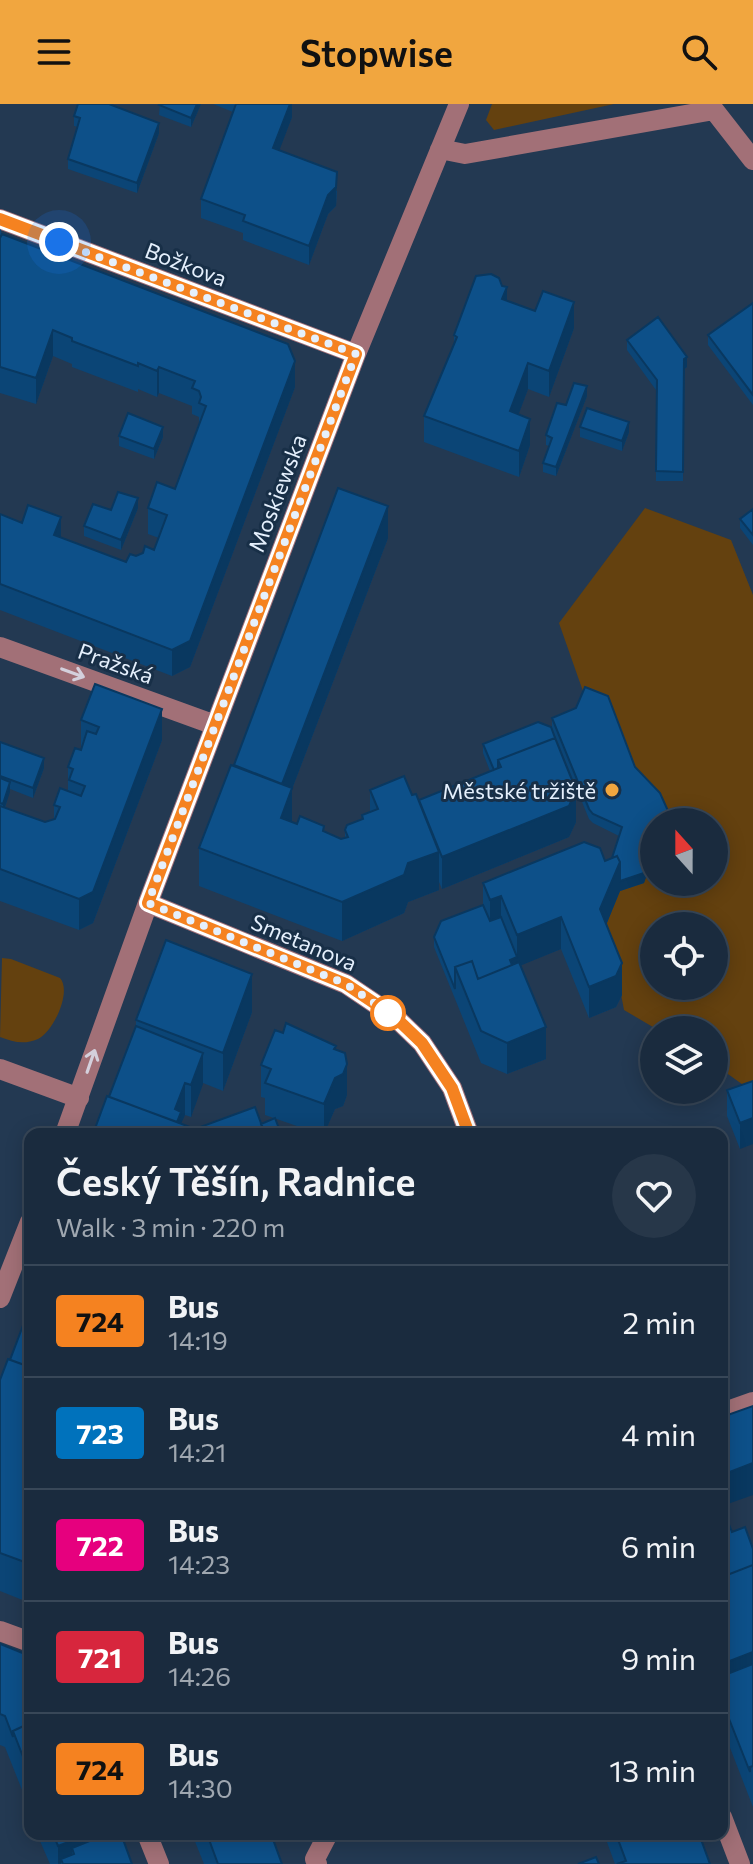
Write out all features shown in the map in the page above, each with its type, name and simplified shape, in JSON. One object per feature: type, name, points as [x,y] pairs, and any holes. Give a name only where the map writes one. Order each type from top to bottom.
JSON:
[{"type":"street","name":"Moskiewska","points":[[67,1128],[148,903],[356,354],[459,104]]},
{"type":"street","points":[[440,149],[465,154],[714,110],[753,160]]},
{"type":"street","name":"Božkova","points":[[0,219],[356,354]]},
{"type":"street","name":"Pražská","points":[[0,647],[215,725]]},
{"type":"street","name":"Smetanova","points":[[148,903],[346,984],[395,1017],[422,1043],[452,1088],[467,1128]]},
{"type":"street","points":[[0,1069],[79,1098]]},
{"type":"street","points":[[0,1298],[24,1237]]},
{"type":"street","points":[[728,1411],[753,1402]]},
{"type":"street","points":[[0,1631],[24,1640]]},
{"type":"street","points":[[728,1833],[740,1864]]},
{"type":"street","points":[[149,1840],[159,1864]]},
{"type":"street","points":[[317,1864],[315,1859],[325,1840]]},
{"type":"shaded area","points":[[492,104],[614,104],[494,130],[486,120]]},
{"type":"shaded area","points":[[645,508],[731,540],[753,595],[753,1092],[728,1074],[728,1016],[640,1016],[640,1019],[624,1010],[600,940],[619,891],[640,883],[640,896],[728,896],[728,808],[660,808],[585,697],[559,623]]},
{"type":"shaded area","points":[[2,958],[60,978],[63,984],[60,1010],[50,1028],[38,1039],[19,1042],[0,1037]]},
{"type":"building","points":[[78,104],[109,104],[159,123],[137,183],[68,159],[80,118],[74,116]]},
{"type":"building","points":[[160,104],[197,104],[191,118]]},
{"type":"building","points":[[236,104],[290,104],[273,148],[337,172],[336,187],[328,195],[309,246],[243,221],[245,215],[201,199]]},
{"type":"building","points":[[2,234],[288,344],[295,361],[190,641],[172,650],[0,584],[0,514],[22,523],[28,505],[61,517],[54,535],[126,562],[130,554],[136,556],[143,553],[145,546],[154,550],[167,515],[148,508],[157,482],[175,489],[206,406],[199,403],[199,391],[192,388],[195,381],[159,367],[157,371],[138,363],[138,366],[72,341],[72,338],[53,330],[36,378],[0,367]]},
{"type":"building","points":[[491,274],[507,287],[502,299],[535,311],[543,291],[574,302],[549,371],[528,363],[510,411],[530,419],[519,451],[424,416],[457,337],[454,335],[476,276]]},
{"type":"building","points":[[753,303],[753,395],[708,335]]},
{"type":"building","points":[[658,317],[687,357],[684,359],[683,472],[656,471],[657,380],[627,340]]},
{"type":"building","points":[[574,383],[587,386],[556,467],[543,463],[552,438],[546,435],[557,403],[566,405]]},
{"type":"building","points":[[587,408],[629,422],[622,441],[580,427]]},
{"type":"building","points":[[128,413],[163,427],[154,449],[119,436]]},
{"type":"building","points":[[338,488],[388,506],[282,784],[234,765]]},
{"type":"building","points":[[118,492],[138,498],[121,540],[84,526],[93,504],[111,510]]},
{"type":"building","points":[[753,509],[753,535],[740,519]]},
{"type":"building","points":[[95,684],[162,709],[93,892],[79,899],[0,869],[0,806],[45,822],[55,819],[60,807],[54,805],[60,788],[81,796],[85,786],[69,780],[73,769],[68,767],[75,748],[81,750],[87,731],[96,734],[99,727],[81,720]]},
{"type":"building","name":"Městské tržiště","points":[[585,687],[608,696],[635,767],[660,793],[667,808],[640,808],[640,874],[620,881],[620,862],[617,856],[612,858],[622,827],[593,814],[589,809],[552,718],[576,708]]},
{"type":"building","points":[[538,722],[551,727],[555,738],[498,760],[498,768],[494,770],[483,744]]},
{"type":"building","points":[[555,738],[576,790],[569,806],[442,857],[419,800],[501,767],[498,760]]},
{"type":"building","points":[[0,742],[44,758],[33,788],[0,776]]},
{"type":"building","points":[[231,765],[292,788],[281,818],[297,824],[300,816],[324,826],[323,831],[341,839],[348,837],[345,830],[347,825],[378,809],[370,790],[404,776],[412,795],[416,794],[439,852],[408,863],[404,875],[342,902],[199,848]]},
{"type":"building","points":[[0,778],[10,782],[3,804],[0,803]]},
{"type":"building","points":[[584,842],[600,848],[605,861],[617,856],[620,862],[600,909],[622,963],[616,976],[589,987],[561,917],[517,935],[501,896],[490,900],[483,883]]},
{"type":"building","points":[[483,905],[490,921],[501,917],[517,957],[510,960],[512,965],[478,979],[472,961],[455,967],[455,989],[434,937],[441,921]]},
{"type":"building","points":[[166,940],[252,974],[223,1053],[136,1020]]},
{"type":"building","points":[[472,961],[478,979],[519,962],[546,1027],[507,1043],[481,1031],[455,967]]},
{"type":"building","points":[[286,1023],[345,1053],[347,1064],[343,1074],[335,1078],[324,1104],[265,1083],[271,1069],[261,1065],[275,1030],[283,1033]]},
{"type":"building","points":[[136,1026],[203,1053],[191,1085],[185,1083],[175,1109],[181,1112],[177,1122],[109,1097]]},
{"type":"building","points":[[753,1081],[753,1118],[740,1123],[728,1090]]},
{"type":"building","points":[[107,1096],[192,1128],[95,1128]]},
{"type":"building","points":[[255,1107],[263,1128],[198,1128]]},
{"type":"building","points":[[275,1118],[279,1128],[263,1128],[261,1124]]},
{"type":"building","points":[[24,1323],[24,1365],[10,1360]]},
{"type":"building","points":[[8,1359],[24,1365],[24,1562],[0,1553],[0,1380]]},
{"type":"building","points":[[753,1406],[753,1463],[728,1473],[728,1415]]},
{"type":"building","points":[[728,1522],[732,1532],[745,1527],[753,1549],[753,1565],[728,1575]]},
{"type":"building","points":[[753,1565],[753,1652],[728,1662],[728,1575]]},
{"type":"building","points":[[0,1644],[24,1654],[24,1726],[13,1731],[13,1737],[5,1716],[0,1714]]},
{"type":"building","points":[[753,1664],[753,1766],[750,1772],[728,1716],[728,1674]]},
{"type":"building","points":[[24,1726],[24,1759],[13,1731]]},
{"type":"building","points":[[56,1840],[74,1840],[58,1846]]},
{"type":"building","points":[[92,1840],[123,1840],[132,1864],[63,1864],[61,1859],[74,1854],[72,1848]]},
{"type":"building","points":[[209,1840],[273,1840],[282,1864],[218,1864]]},
{"type":"building","points":[[618,1840],[701,1840],[710,1864],[617,1864],[626,1861]]},
{"type":"building","points":[[596,1857],[599,1864],[578,1864]]},
{"type":"bus line","name":"724","points":[[0,219],[356,354],[148,903],[346,984],[395,1017],[422,1043],[452,1088],[467,1128]]},
{"type":"place","name":"Městské tržiště","points":[[612,790]]},
{"type":"route","points":[[59,242],[356,354],[148,903],[346,984],[395,1017],[388,1013]]}]
